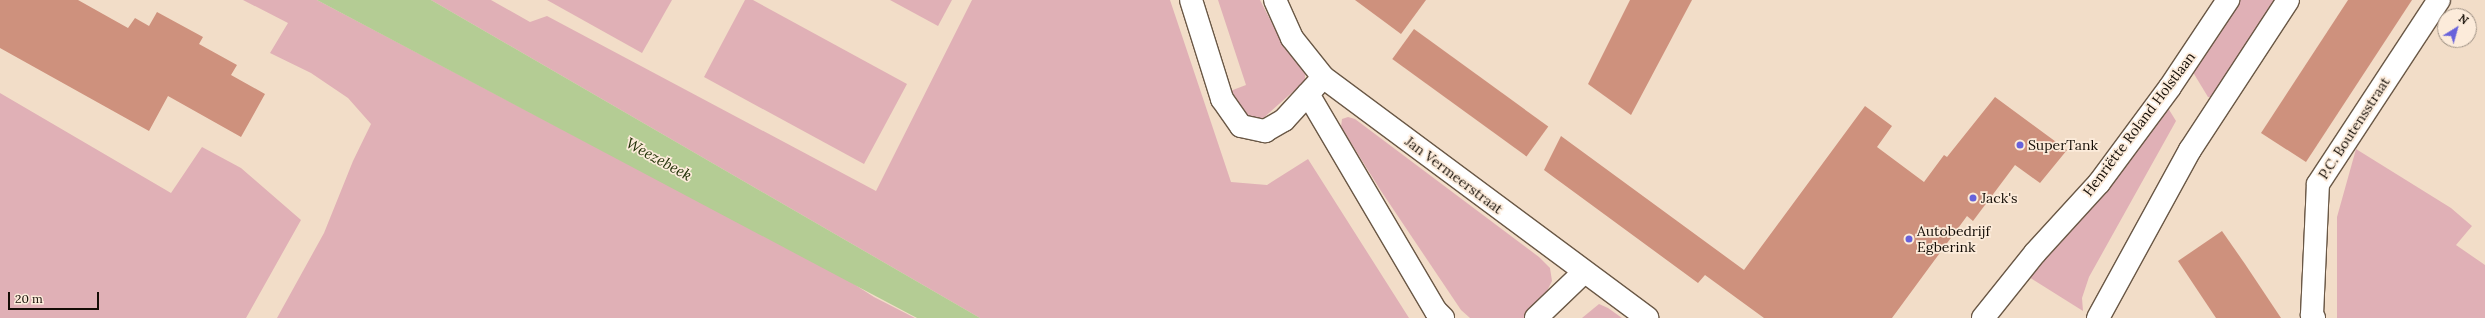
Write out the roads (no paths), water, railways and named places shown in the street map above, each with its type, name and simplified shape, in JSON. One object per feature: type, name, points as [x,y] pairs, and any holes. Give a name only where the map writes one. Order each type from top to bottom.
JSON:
[{"type":"street","points":[[1191,0],[1222,99],[1241,126],[1265,131],[1284,120],[1323,77]]},
{"type":"street","name":"Jan Vermeerstraat","points":[[1275,0],[1292,38],[1323,77],[1648,318]]},
{"type":"street","name":"Henriëtte Roland Holstlaan","points":[[1983,318],[2035,253],[2099,183],[2170,87],[2228,0]]},
{"type":"street","points":[[2098,318],[2190,150],[2288,0]]},
{"type":"street","name":"P.C. Boutensstraat","points":[[2314,318],[2312,315],[2318,184],[2439,0]]},
{"type":"street","points":[[1308,94],[1436,311],[1443,318]]},
{"type":"street","points":[[1547,314],[1584,272]]},
{"type":"water","name":"Weezebeek","points":[[317,0],[431,0],[980,318],[917,318]]},
{"type":"place","name":"SuperTank","points":[[2020,145]]},
{"type":"place","name":"Jack's","points":[[1973,198]]},
{"type":"place","name":"Autobedrijf Egberink","points":[[1909,239]]}]
